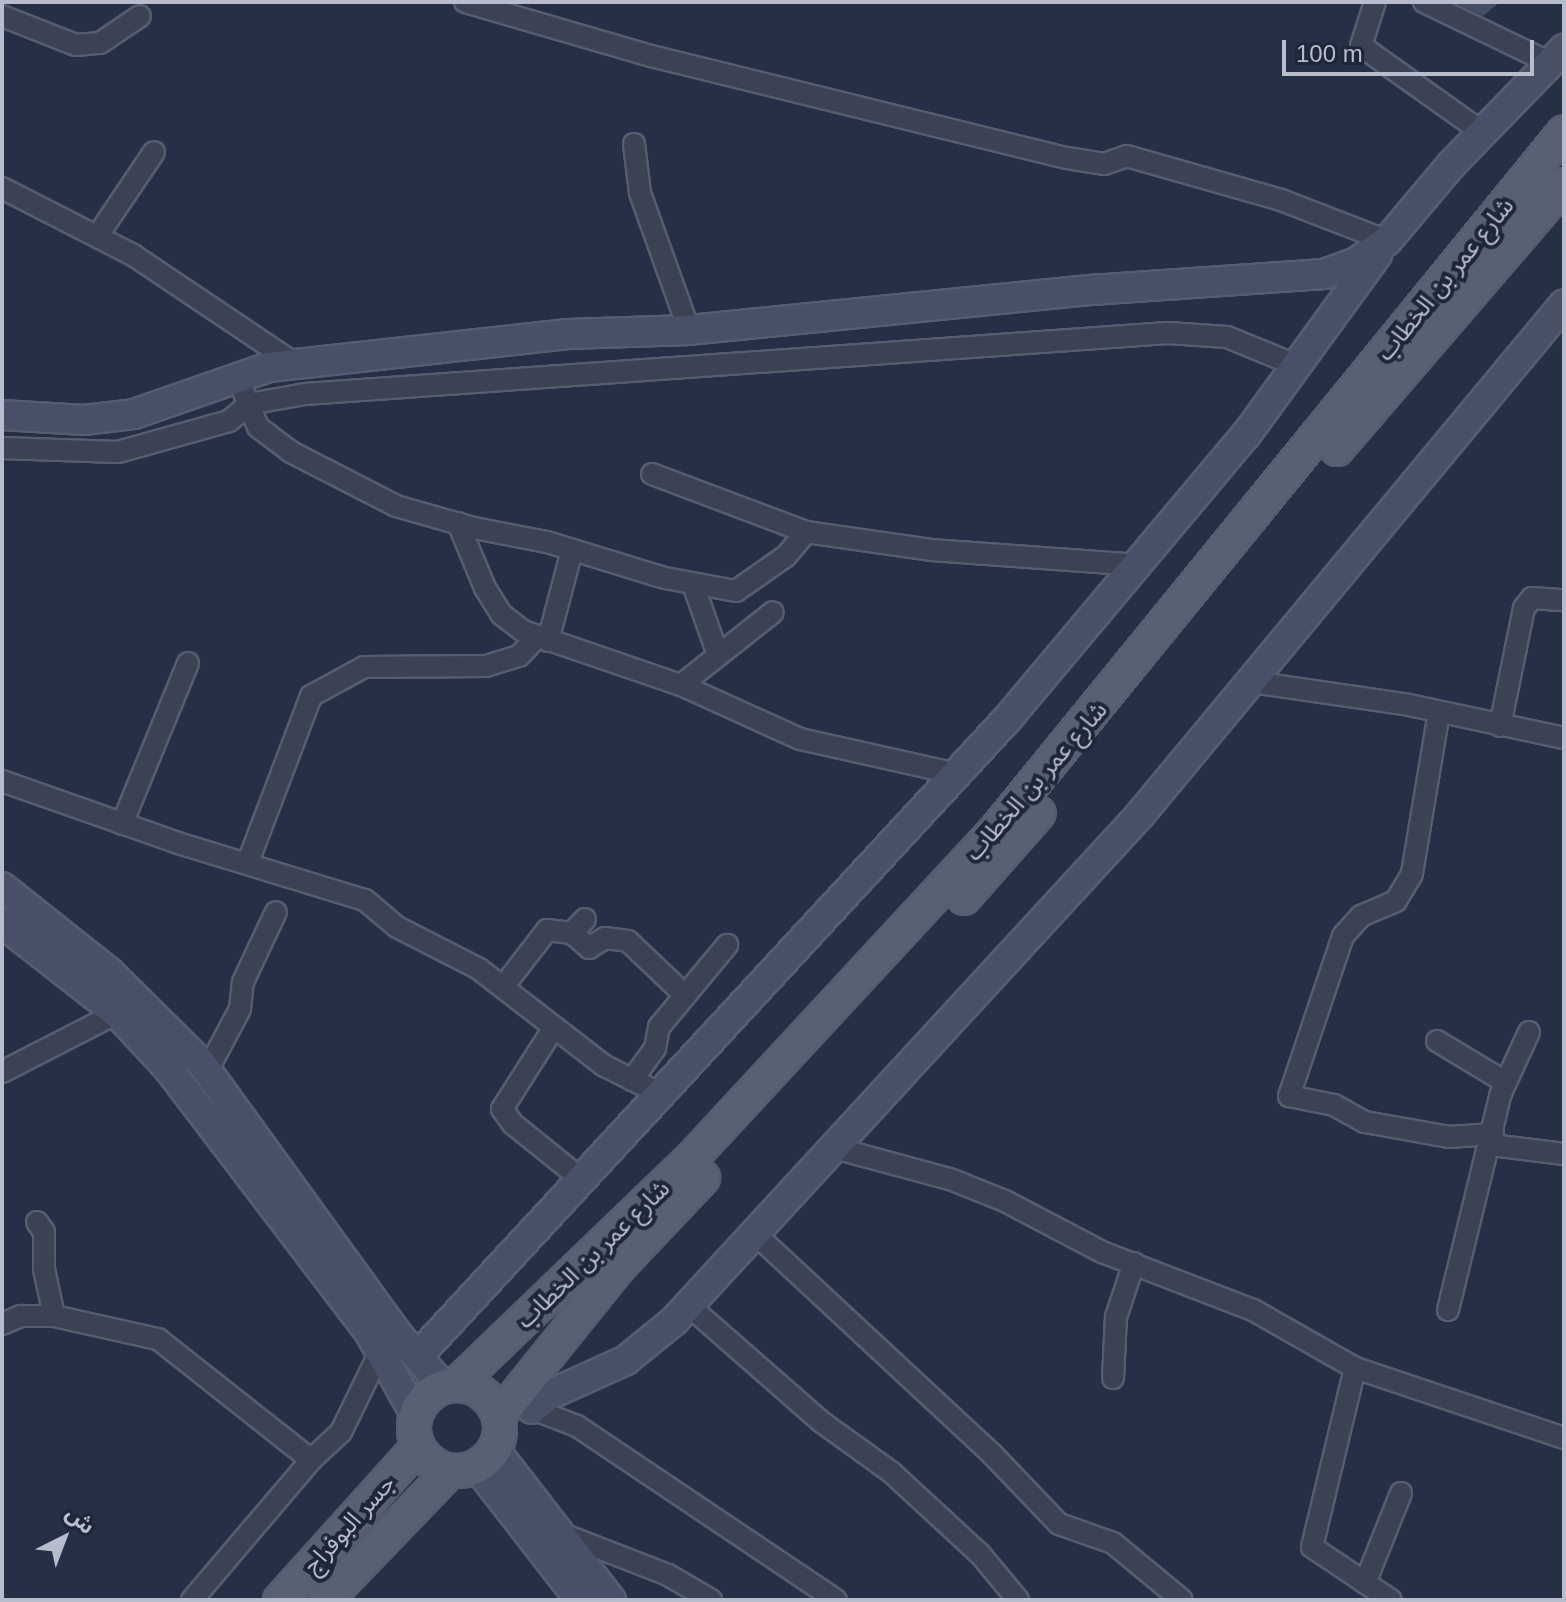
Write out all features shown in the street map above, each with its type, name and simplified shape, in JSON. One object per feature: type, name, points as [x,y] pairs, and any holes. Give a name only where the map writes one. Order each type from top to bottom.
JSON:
[{"type":"main road","name":"شارع عمر بن الخطاب","points":[[417,1432],[431,1393],[450,1386],[691,1159],[995,831],[1147,651],[1564,132]]},
{"type":"main road","name":"شارع عمر بن الخطاب","points":[[514,1409],[618,1268],[1008,850],[1406,365],[1564,185]]},
{"type":"main road","points":[[417,1432],[426,1458],[474,1463],[514,1409],[483,1393],[450,1386]]},
{"type":"main road","name":"جسر البوفراج","points":[[280,1600],[417,1432]]},
{"type":"main road","name":"جسر البوفراج","points":[[326,1600],[474,1463]]},
{"type":"street","points":[[465,2],[651,56],[1067,158],[1104,164],[1127,156],[1281,200],[1387,241]]},
{"type":"street","points":[[1375,2],[1361,46],[1485,134]]},
{"type":"street","points":[[418,1356],[957,774],[1139,565],[1246,435],[1293,364],[1387,241],[1451,165],[1485,134],[1556,56],[1424,2]]},
{"type":"street","points":[[2,16],[76,45],[100,43],[140,16]]},
{"type":"street","points":[[634,144],[640,193],[689,330]]},
{"type":"street","points":[[98,235],[154,152]]},
{"type":"street","points":[[2,188],[98,235],[295,364]]},
{"type":"street","points":[[2,415],[111,417],[196,397],[237,376],[295,364],[568,334],[689,330],[1091,290],[1324,274],[1355,263],[1387,241]]},
{"type":"street","points":[[514,1409],[626,1360],[688,1305],[752,1231],[1139,816],[1564,304]]},
{"type":"street","points":[[2,448],[118,452],[229,421],[249,404],[305,394],[1168,333],[1227,337],[1293,364]]},
{"type":"street","points":[[237,376],[258,427],[291,452],[396,506],[458,523],[572,550],[693,584],[736,591],[786,556],[806,532]]},
{"type":"street","points":[[111,417],[118,452]]},
{"type":"street","points":[[652,474],[806,532],[931,550],[1139,565]]},
{"type":"street","points":[[458,523],[501,614],[543,638],[681,685],[800,739],[957,774]]},
{"type":"street","points":[[248,862],[311,696],[364,667],[486,666],[519,656],[543,638],[572,550]]},
{"type":"street","points":[[693,584],[718,655]]},
{"type":"street","points":[[1500,726],[1524,608],[1532,598],[1564,600]]},
{"type":"street","points":[[681,685],[773,612]]},
{"type":"street","points":[[122,824],[188,663]]},
{"type":"street","points":[[1252,682],[1439,712],[1564,738]]},
{"type":"street","points":[[1439,712],[1412,874],[1396,901],[1361,916],[1343,936],[1289,1096],[1334,1105],[1365,1122],[1449,1137],[1492,1139],[1564,1154]]},
{"type":"street","points":[[2,781],[122,824],[365,900],[397,927],[452,952],[503,987],[553,1029],[632,1080],[659,1093]]},
{"type":"street","points":[[2,887],[131,992],[207,1071],[418,1356],[450,1386]]},
{"type":"street","points":[[207,1071],[240,1009],[243,982],[276,912]]},
{"type":"street","points":[[2,923],[117,1013],[168,1068],[380,1352],[417,1432]]},
{"type":"street","points":[[503,987],[547,930],[578,926],[589,948],[605,938],[628,941],[685,995]]},
{"type":"street","points":[[632,1080],[655,1048],[659,1027],[727,945]]},
{"type":"street","points":[[2,1072],[117,1013]]},
{"type":"street","points":[[553,1029],[502,1109],[580,1178]]},
{"type":"street","points":[[1448,1310],[1505,1082],[1529,1032]]},
{"type":"street","points":[[1437,1041],[1505,1082]]},
{"type":"street","points":[[831,1147],[950,1179],[1134,1263],[1253,1310],[1355,1368],[1564,1438]]},
{"type":"street","points":[[37,1222],[44,1232],[54,1316]]},
{"type":"street","points":[[752,1231],[992,1454],[1059,1524],[1113,1543],[1182,1600]]},
{"type":"street","points":[[1113,1378],[1116,1317],[1134,1263]]},
{"type":"street","points":[[688,1305],[823,1423],[891,1472],[980,1554],[1018,1600]]},
{"type":"street","points":[[2,1324],[21,1316],[54,1316],[158,1339],[311,1460]]},
{"type":"street","points":[[192,1600],[311,1460],[341,1432],[380,1352]]},
{"type":"street","points":[[1355,1368],[1312,1547],[1391,1600]]},
{"type":"street","points":[[514,1409],[577,1426],[836,1600]]},
{"type":"street","points":[[474,1463],[565,1535],[611,1600]]},
{"type":"street","points":[[474,1463],[580,1600]]},
{"type":"street","points":[[1365,1583],[1401,1493]]},
{"type":"street","points":[[565,1535],[668,1575],[711,1600]]},
{"type":"building","points":[[1454,2],[1500,2],[1483,16]]}]
